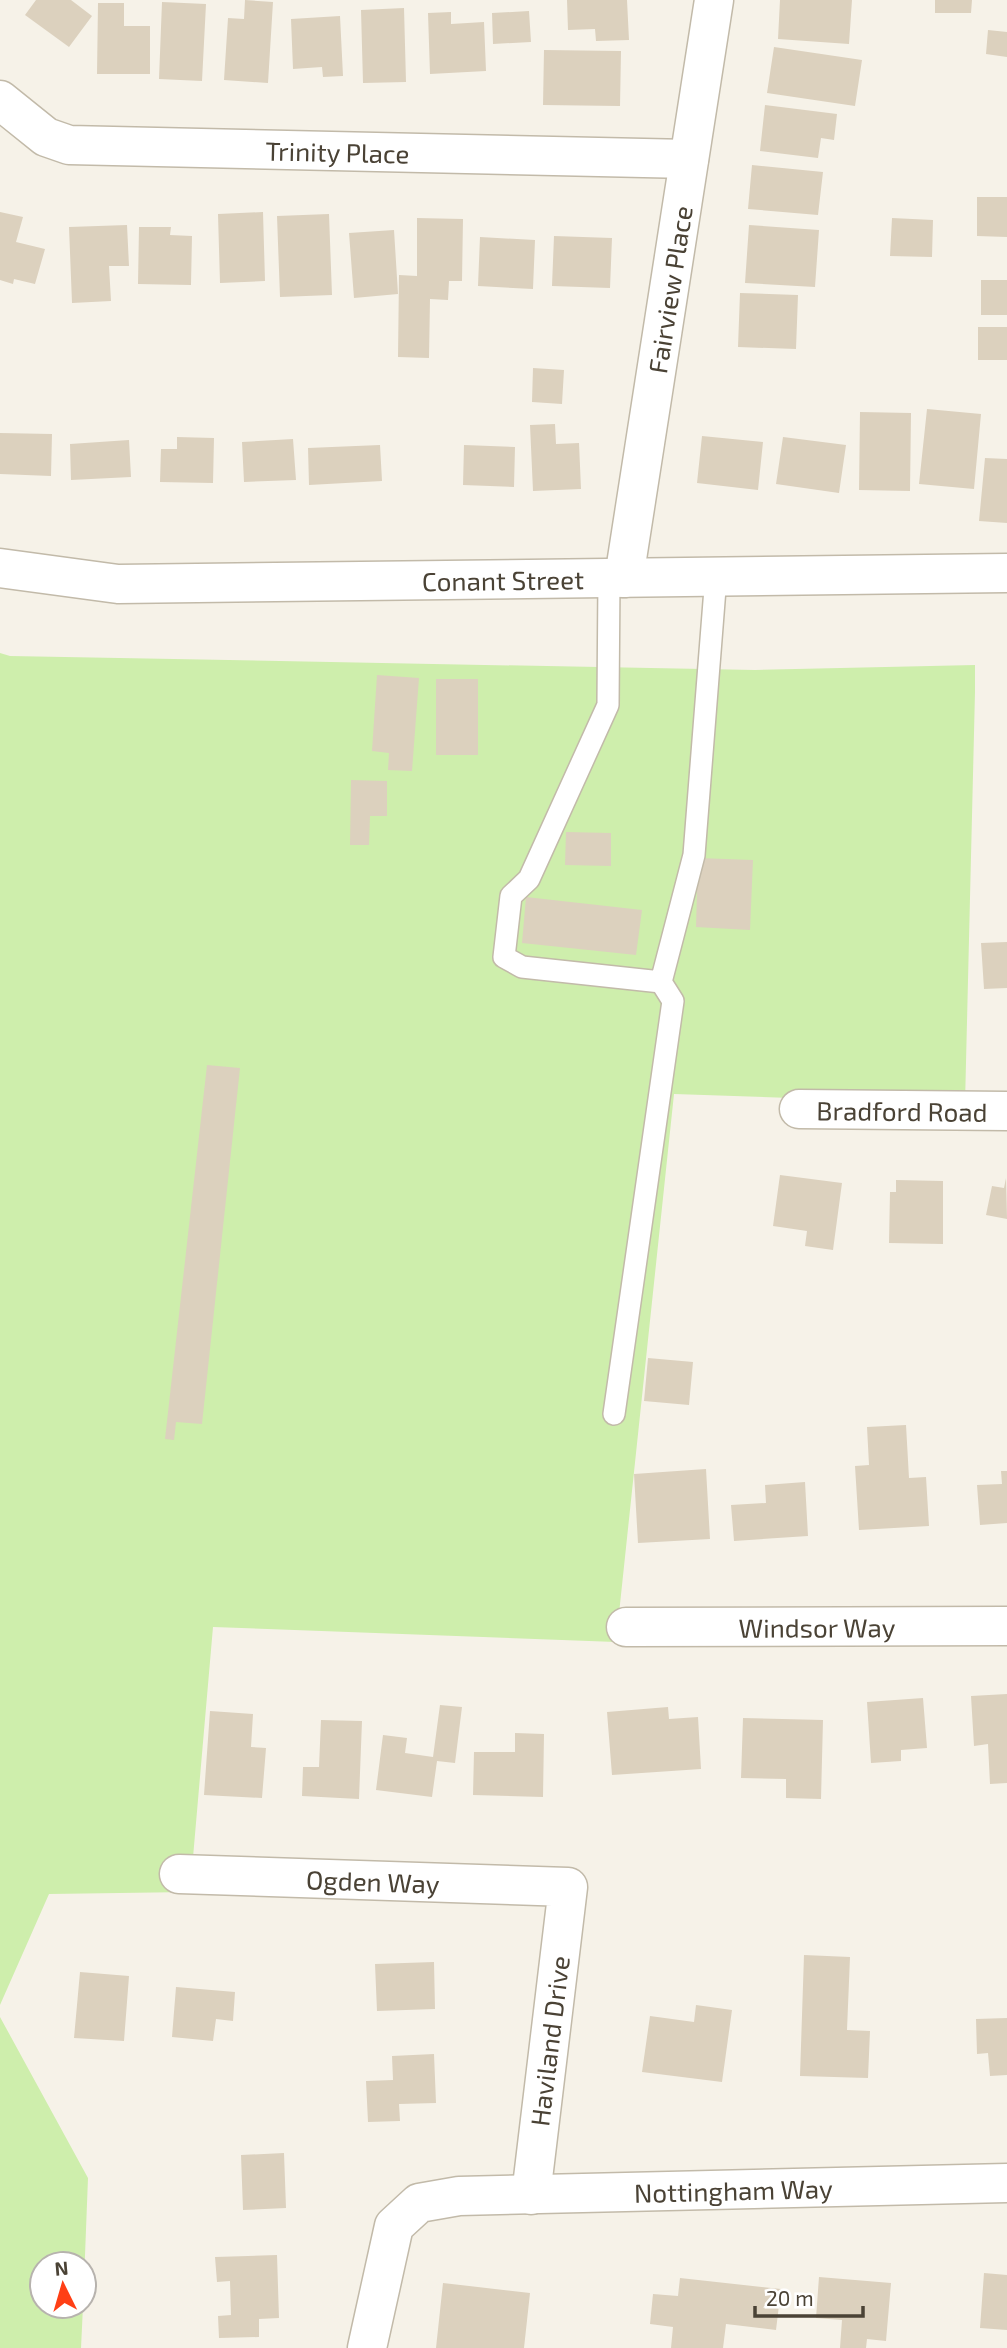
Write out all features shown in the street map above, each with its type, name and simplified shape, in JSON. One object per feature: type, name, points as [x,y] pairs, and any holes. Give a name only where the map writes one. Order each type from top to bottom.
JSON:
[{"type":"street","name":"Fairview Place","points":[[616,578],[714,0]]},
{"type":"street","name":"Trinity Place","points":[[0,100],[46,136],[69,145],[689,159]]},
{"type":"street","name":"Conant Street","points":[[0,568],[118,584],[1007,573]]},
{"type":"street","name":"Bradford Road","points":[[799,1108],[1007,1111]]},
{"type":"street","name":"Windsor Way","points":[[626,1627],[1007,1626]]},
{"type":"street","name":"Ogden Way","points":[[179,1874],[568,1887]]},
{"type":"street","name":"Haviland Drive","points":[[531,2195],[568,1887]]},
{"type":"street","name":"Nottingham Way","points":[[367,2348],[394,2226],[419,2203],[459,2196],[1007,2183]]},
{"type":"lane","points":[[614,1415],[673,1001],[661,982],[694,855],[716,576]]},
{"type":"lane","points":[[616,578],[608,705],[529,879],[511,896],[504,957],[522,967],[661,982]]},
{"type":"green space","points":[[0,653],[10,656],[755,670],[975,665],[975,692],[965,1104],[674,1094],[616,1642],[213,1627],[190,1892],[49,1894],[0,2005]]},
{"type":"green space","points":[[0,2017],[88,2178],[85,2250],[28,2250],[28,2320],[82,2320],[81,2348],[0,2348]]},
{"type":"building","points":[[36,0],[71,0],[92,16],[69,47],[25,15]]},
{"type":"building","points":[[245,0],[273,2],[268,83],[224,80],[228,18],[244,19]]},
{"type":"building","points":[[567,0],[627,0],[629,40],[596,41],[595,29],[568,30]]},
{"type":"building","points":[[780,0],[852,0],[849,44],[778,39]]},
{"type":"building","points":[[935,0],[972,0],[971,13],[935,13]]},
{"type":"building","points":[[162,2],[206,4],[202,81],[159,79]]},
{"type":"building","points":[[98,3],[124,3],[124,26],[150,26],[150,74],[97,74]]},
{"type":"building","points":[[404,8],[406,82],[363,83],[361,10]]},
{"type":"building","points":[[529,11],[531,42],[493,44],[492,13]]},
{"type":"building","points":[[451,12],[451,24],[484,22],[486,71],[430,74],[428,13]]},
{"type":"building","points":[[340,16],[343,76],[323,77],[322,67],[293,69],[291,19]]},
{"type":"building","points":[[988,30],[1007,32],[1007,57],[986,54]]},
{"type":"building","points":[[774,47],[862,60],[855,106],[767,93]]},
{"type":"building","points":[[544,50],[621,51],[620,106],[543,105]]},
{"type":"building","points":[[765,105],[837,114],[834,140],[821,138],[818,158],[760,151]]},
{"type":"building","points":[[752,165],[823,172],[818,215],[748,209]]},
{"type":"building","points":[[977,197],[1007,197],[1007,237],[977,236]]},
{"type":"building","points":[[0,212],[23,217],[16,242],[45,249],[35,284],[14,279],[13,284],[0,280]]},
{"type":"building","points":[[263,212],[265,281],[220,283],[218,214]]},
{"type":"building","points":[[329,214],[332,295],[280,297],[277,216]]},
{"type":"building","points":[[417,218],[463,219],[462,281],[449,281],[448,300],[430,299],[429,358],[398,357],[399,275],[417,276]]},
{"type":"building","points":[[892,218],[933,220],[932,257],[890,256]]},
{"type":"building","points":[[127,225],[129,266],[109,266],[111,301],[72,303],[69,227]]},
{"type":"building","points":[[749,225],[819,230],[815,287],[745,283]]},
{"type":"building","points":[[139,227],[171,227],[170,235],[192,236],[191,285],[138,284]]},
{"type":"building","points":[[394,230],[398,294],[354,298],[349,233]]},
{"type":"building","points":[[554,236],[612,238],[610,288],[552,286]]},
{"type":"building","points":[[480,237],[535,240],[533,289],[478,286]]},
{"type":"building","points":[[981,280],[1007,280],[1007,315],[981,315]]},
{"type":"building","points":[[740,293],[798,295],[796,349],[738,347]]},
{"type":"building","points":[[978,327],[1007,327],[1007,360],[978,360]]},
{"type":"building","points":[[533,368],[564,370],[562,404],[532,402]]},
{"type":"building","points":[[927,409],[981,414],[974,489],[919,484]]},
{"type":"building","points":[[860,412],[911,413],[910,491],[859,490]]},
{"type":"building","points":[[555,424],[556,444],[579,443],[581,489],[533,491],[530,425]]},
{"type":"building","points":[[0,433],[52,434],[51,476],[0,474]]},
{"type":"building","points":[[702,436],[763,442],[758,490],[697,483]]},
{"type":"building","points":[[177,437],[214,438],[213,483],[160,482],[161,449],[177,449]]},
{"type":"building","points":[[783,437],[846,445],[839,493],[776,484]]},
{"type":"building","points":[[293,439],[296,480],[244,482],[242,442]]},
{"type":"building","points":[[129,440],[131,477],[71,480],[70,444]]},
{"type":"building","points":[[380,445],[382,481],[309,485],[308,448]]},
{"type":"building","points":[[464,445],[515,447],[514,487],[463,485]]},
{"type":"building","points":[[985,458],[1007,459],[1007,523],[979,521]]},
{"type":"building","points":[[377,675],[419,678],[412,771],[388,770],[389,753],[372,751]]},
{"type":"building","points":[[436,679],[478,679],[478,755],[436,755]]},
{"type":"building","points":[[351,780],[387,781],[387,816],[370,816],[369,845],[350,845]]},
{"type":"building","points":[[566,832],[611,833],[611,866],[565,865]]},
{"type":"building","points":[[698,858],[753,860],[750,930],[696,927]]},
{"type":"building","points":[[526,897],[642,910],[636,955],[522,943]]},
{"type":"building","points":[[1007,942],[1007,988],[984,989],[981,943]]},
{"type":"building","points":[[207,1065],[240,1068],[202,1424],[176,1422],[174,1440],[165,1439]]},
{"type":"building","points":[[780,1175],[842,1183],[833,1250],[805,1246],[807,1231],[773,1226]]},
{"type":"building","points":[[1006,1178],[1007,1219],[986,1215],[992,1186],[1004,1188]]},
{"type":"building","points":[[896,1180],[943,1181],[943,1244],[889,1243],[890,1192],[896,1192]]},
{"type":"building","points":[[648,1358],[693,1362],[689,1405],[644,1401]]},
{"type":"building","points":[[906,1425],[909,1478],[926,1477],[929,1526],[859,1530],[855,1466],[869,1465],[867,1427]]},
{"type":"building","points":[[706,1469],[710,1539],[638,1543],[634,1474]]},
{"type":"building","points":[[1001,1471],[1007,1471],[1007,1523],[980,1525],[977,1485],[1002,1484]]},
{"type":"building","points":[[805,1482],[808,1536],[734,1541],[731,1505],[766,1503],[765,1485]]},
{"type":"building","points":[[1007,1694],[1007,1783],[990,1784],[988,1744],[974,1746],[971,1696]]},
{"type":"building","points":[[923,1698],[927,1748],[901,1750],[901,1761],[871,1763],[867,1702]]},
{"type":"building","points":[[440,1705],[462,1707],[455,1763],[437,1761],[432,1797],[376,1790],[383,1735],[407,1738],[405,1753],[433,1757]]},
{"type":"building","points":[[668,1707],[669,1719],[698,1717],[701,1769],[612,1775],[607,1712]]},
{"type":"building","points":[[210,1711],[253,1714],[251,1747],[266,1748],[262,1798],[204,1795]]},
{"type":"building","points":[[743,1718],[823,1720],[821,1799],[786,1798],[786,1779],[741,1778]]},
{"type":"building","points":[[321,1720],[362,1721],[359,1799],[302,1796],[303,1767],[319,1767]]},
{"type":"building","points":[[515,1733],[544,1734],[543,1797],[473,1795],[474,1752],[515,1752]]},
{"type":"building","points":[[804,1955],[850,1957],[847,2030],[870,2031],[868,2078],[800,2076]]},
{"type":"building","points":[[434,1962],[435,2009],[377,2011],[375,1964]]},
{"type":"building","points":[[80,1972],[129,1976],[124,2041],[74,2038]]},
{"type":"building","points":[[176,1987],[235,1992],[233,2021],[216,2019],[213,2041],[172,2037]]},
{"type":"building","points":[[696,2005],[732,2010],[722,2082],[642,2072],[650,2016],[694,2022]]},
{"type":"building","points":[[1007,2018],[1007,2075],[990,2076],[988,2053],[977,2054],[976,2019]]},
{"type":"building","points":[[434,2054],[436,2103],[399,2104],[400,2121],[368,2122],[366,2081],[393,2080],[392,2056]]},
{"type":"building","points":[[284,2153],[286,2208],[243,2210],[241,2155]]},
{"type":"building","points":[[277,2255],[279,2318],[259,2319],[259,2337],[219,2338],[218,2316],[231,2315],[230,2281],[217,2282],[215,2257]]},
{"type":"building","points":[[984,2273],[1007,2275],[1007,2330],[980,2328]]},
{"type":"building","points":[[819,2277],[891,2283],[886,2341],[867,2339],[866,2348],[840,2348],[842,2320],[816,2318]]},
{"type":"building","points":[[680,2278],[781,2289],[776,2330],[726,2324],[723,2348],[671,2348],[673,2327],[650,2324],[653,2294],[678,2296]]},
{"type":"building","points":[[443,2283],[530,2293],[524,2348],[436,2348]]}]
